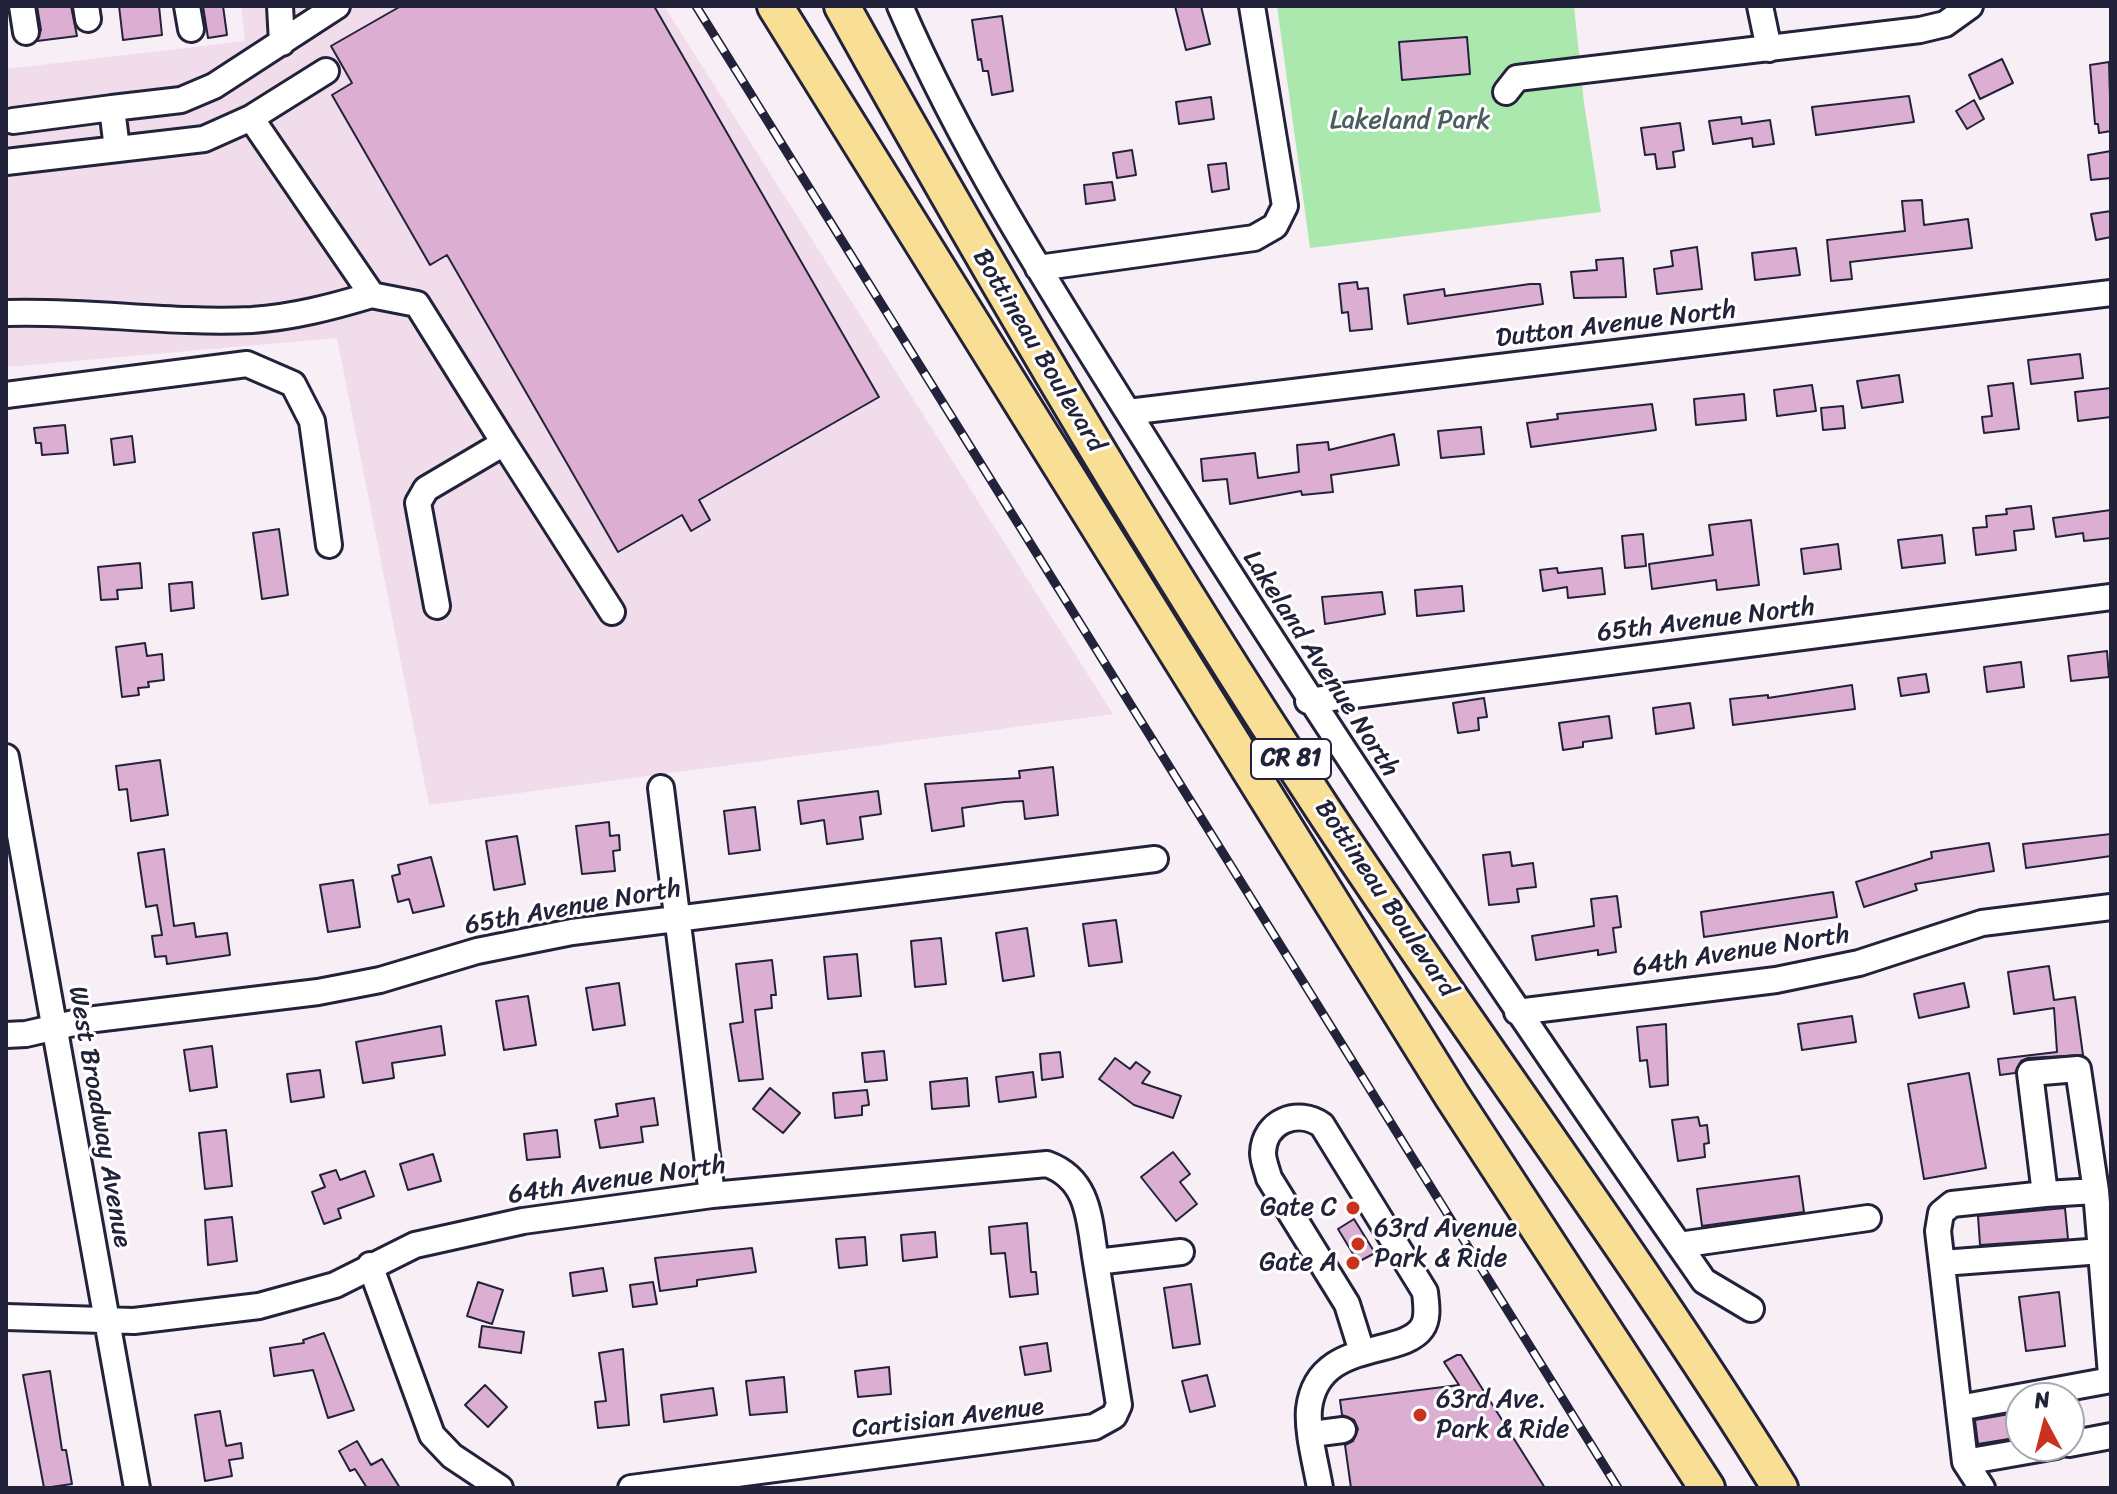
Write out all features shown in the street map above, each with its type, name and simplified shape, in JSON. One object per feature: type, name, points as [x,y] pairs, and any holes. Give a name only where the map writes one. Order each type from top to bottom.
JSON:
[{"type":"highway","name":"Bottineau Boulevard","points":[[775,6],[1452,1096],[1707,1488]]},
{"type":"highway","name":"Bottineau Boulevard","points":[[842,6],[1008,303],[1247,692],[1418,951],[1670,1315],[1780,1488]]},
{"type":"street","points":[[22,6],[26,32]]},
{"type":"street","points":[[280,6],[282,43]]},
{"type":"street","points":[[13,121],[181,100],[214,86],[337,6]]},
{"type":"street","name":"Lakeland Avenue North","points":[[900,6],[962,132],[1038,268],[1308,701],[1517,1012],[1704,1281],[1751,1309]]},
{"type":"street","points":[[1038,268],[1254,238],[1275,226],[1285,206],[1252,6]]},
{"type":"street","points":[[1760,6],[1769,49]]},
{"type":"street","points":[[1506,92],[1517,78],[1920,30],[1945,24],[1970,6]]},
{"type":"street","points":[[6,162],[204,139],[251,118],[326,71]]},
{"type":"street","points":[[112,108],[117,149]]},
{"type":"street","points":[[251,118],[371,295]]},
{"type":"street","name":"Dutton Avenue North","points":[[1128,412],[2111,293]]},
{"type":"street","points":[[6,313],[77,312],[195,321],[254,320],[322,311],[371,295],[417,304],[612,612]]},
{"type":"street","points":[[6,395],[247,364],[293,384],[312,421],[329,545]]},
{"type":"street","points":[[437,606],[418,503],[426,489],[504,443]]},
{"type":"street","name":"65th Avenue North","points":[[1308,701],[2111,597]]},
{"type":"street","name":"West Broadway Avenue","points":[[6,757],[137,1488]]},
{"type":"street","points":[[661,788],[712,1195]]},
{"type":"street","name":"65th Avenue North","points":[[6,1035],[87,1020],[318,992],[380,980],[521,941],[679,918],[1155,859]]},
{"type":"street","name":"64th Avenue North","points":[[1517,1012],[1776,980],[1859,963],[1982,923],[2111,907]]},
{"type":"street","points":[[1959,1408],[2110,1366],[2096,1191],[2078,1069],[2030,1073],[2045,1194]]},
{"type":"street","points":[[1320,1488],[1309,1409],[1317,1386],[1342,1360],[1411,1337],[1422,1328],[1427,1311],[1425,1292],[1322,1125],[1310,1117],[1296,1116],[1280,1122],[1266,1137],[1263,1156],[1269,1178],[1347,1304],[1362,1352]]},
{"type":"street","name":"64th Avenue North","points":[[6,1317],[134,1321],[291,1299],[335,1285],[415,1245],[468,1231],[712,1195],[1047,1164],[1065,1171],[1077,1183],[1084,1200],[1096,1262]]},
{"type":"street","points":[[1982,1488],[1965,1462],[1938,1231],[1941,1213],[1952,1204],[2096,1191]]},
{"type":"street","points":[[1679,1245],[1868,1218]]},
{"type":"street","points":[[1942,1263],[2102,1251]]},
{"type":"street","points":[[1096,1262],[1181,1252]]},
{"type":"street","name":"Cartisian Avenue","points":[[631,1488],[1094,1427],[1114,1416],[1119,1405],[1096,1262]]},
{"type":"street","points":[[370,1265],[432,1435],[452,1456],[500,1488]]},
{"type":"street","points":[[1312,1434],[1343,1430]]},
{"type":"street","points":[[2085,1441],[2111,1436]]},
{"type":"street","points":[[1965,1462],[2005,1455]]},
{"type":"shaded area","points":[[241,6],[664,6],[1113,714],[429,805],[337,338],[6,367],[6,69],[245,41]]},
{"type":"green space","name":"Lakeland Park","points":[[1277,6],[1574,6],[1584,103],[1601,212],[1310,248]]},
{"type":"building","points":[[37,6],[71,6],[77,36],[37,41],[41,30]]},
{"type":"building","points":[[119,6],[159,6],[162,35],[123,40]]},
{"type":"building","points":[[203,6],[223,6],[227,35],[208,38]]},
{"type":"building","points":[[401,6],[654,6],[879,397],[699,500],[710,520],[691,531],[682,515],[618,552],[447,255],[430,265],[332,95],[352,83],[331,46]]},
{"type":"building","points":[[1175,6],[1201,6],[1210,44],[1186,50]]},
{"type":"building","points":[[1002,16],[1013,91],[992,95],[988,71],[983,71],[981,59],[978,60],[972,20]]},
{"type":"building","points":[[1467,37],[1470,74],[1402,80],[1399,42]]},
{"type":"building","points":[[2002,59],[2013,83],[1980,99],[1969,75]]},
{"type":"building","points":[[2109,62],[2111,131],[2099,133],[2098,124],[2095,124],[2090,65]]},
{"type":"building","points":[[1909,96],[1914,122],[1816,135],[1812,107]]},
{"type":"building","points":[[1211,97],[1214,119],[1179,124],[1176,102]]},
{"type":"building","points":[[1974,100],[1984,119],[1967,129],[1956,111]]},
{"type":"building","points":[[1741,117],[1742,124],[1770,120],[1774,144],[1753,147],[1752,138],[1713,144],[1709,121]]},
{"type":"building","points":[[1680,123],[1684,150],[1673,152],[1675,167],[1657,169],[1655,154],[1645,155],[1641,128]]},
{"type":"building","points":[[1132,150],[1136,175],[1117,178],[1113,153]]},
{"type":"building","points":[[2111,151],[2111,178],[2091,180],[2088,155]]},
{"type":"building","points":[[1226,163],[1229,189],[1212,192],[1208,165]]},
{"type":"building","points":[[1112,182],[1115,200],[1086,204],[1084,185]]},
{"type":"building","points":[[1922,200],[1924,225],[1968,219],[1972,248],[1850,262],[1852,279],[1831,281],[1827,240],[1905,231],[1902,201]]},
{"type":"building","points":[[2111,211],[2111,237],[2096,240],[2091,214]]},
{"type":"building","points":[[1697,247],[1702,289],[1657,294],[1654,269],[1673,266],[1671,251]]},
{"type":"building","points":[[1796,248],[1800,275],[1755,280],[1752,253]]},
{"type":"building","points":[[1623,258],[1626,297],[1574,298],[1571,272],[1597,270],[1596,260]]},
{"type":"building","points":[[1357,282],[1358,289],[1368,288],[1372,329],[1350,331],[1348,312],[1342,313],[1339,284]]},
{"type":"building","points":[[1540,284],[1543,304],[1408,324],[1404,295],[1444,289],[1445,296]]},
{"type":"building","points":[[2080,354],[2083,378],[2031,384],[2028,360]]},
{"type":"building","points":[[1899,375],[1903,402],[1862,408],[1857,381]]},
{"type":"building","points":[[2013,383],[2019,429],[1984,433],[1982,417],[1992,416],[1988,386]]},
{"type":"building","points":[[1812,385],[1816,411],[1777,416],[1774,390]]},
{"type":"building","points":[[2111,388],[2111,417],[2078,421],[2075,392]]},
{"type":"building","points":[[1744,394],[1746,420],[1696,425],[1694,399]]},
{"type":"building","points":[[1652,404],[1656,430],[1531,447],[1527,423],[1558,419],[1557,414]]},
{"type":"building","points":[[1843,406],[1845,428],[1823,430],[1821,408]]},
{"type":"building","points":[[65,425],[68,453],[42,455],[41,443],[36,443],[34,428]]},
{"type":"building","points":[[1481,427],[1484,454],[1441,458],[1438,431]]},
{"type":"building","points":[[1394,434],[1399,465],[1331,475],[1333,492],[1302,495],[1301,491],[1230,504],[1227,479],[1203,481],[1201,459],[1255,453],[1258,478],[1299,472],[1297,445],[1328,442],[1329,450]]},
{"type":"building","points":[[132,436],[135,462],[114,465],[111,439]]},
{"type":"building","points":[[2031,506],[2034,529],[2014,531],[2016,550],[1976,555],[1973,528],[1987,527],[1986,516],[2007,514],[2006,509]]},
{"type":"building","points":[[2111,510],[2111,538],[2084,541],[2083,533],[2056,537],[2053,518]]},
{"type":"building","points":[[1751,520],[1759,585],[1717,590],[1716,580],[1652,589],[1649,564],[1713,555],[1709,525]]},
{"type":"building","points":[[279,529],[288,595],[262,599],[253,533]]},
{"type":"building","points":[[1643,534],[1646,566],[1625,568],[1622,536]]},
{"type":"building","points":[[1942,535],[1945,563],[1902,568],[1898,540]]},
{"type":"building","points":[[1838,544],[1841,569],[1804,574],[1801,549]]},
{"type":"building","points":[[140,563],[142,588],[117,590],[118,599],[101,600],[98,567]]},
{"type":"building","points":[[1557,568],[1558,573],[1602,568],[1605,594],[1568,598],[1567,587],[1543,591],[1540,570]]},
{"type":"building","points":[[192,582],[194,608],[171,611],[169,584]]},
{"type":"building","points":[[1462,586],[1464,611],[1417,616],[1415,590]]},
{"type":"building","points":[[1382,592],[1385,614],[1325,624],[1322,597]]},
{"type":"building","points":[[145,643],[147,656],[162,654],[164,680],[148,682],[149,687],[138,688],[139,695],[122,697],[116,647]]},
{"type":"building","points":[[2107,651],[2109,677],[2071,681],[2068,656]]},
{"type":"building","points":[[2021,662],[2024,687],[1987,692],[1984,667]]},
{"type":"building","points":[[1926,674],[1929,692],[1901,696],[1898,678]]},
{"type":"building","points":[[1852,685],[1855,709],[1733,725],[1730,699],[1768,695],[1768,698]]},
{"type":"building","points":[[1484,698],[1487,717],[1478,718],[1479,730],[1458,733],[1453,703]]},
{"type":"building","points":[[1690,703],[1694,728],[1656,734],[1653,708]]},
{"type":"building","points":[[1609,716],[1612,738],[1583,742],[1583,747],[1563,750],[1559,723]]},
{"type":"building","points":[[160,760],[168,815],[131,821],[127,789],[119,790],[116,766]]},
{"type":"building","points":[[1053,767],[1058,815],[1025,819],[1023,801],[1004,802],[962,808],[964,826],[932,831],[925,784],[1020,778],[1019,771]]},
{"type":"building","points":[[878,791],[881,814],[860,817],[863,839],[827,844],[824,820],[801,824],[798,801]]},
{"type":"building","points":[[755,807],[760,850],[729,854],[724,811]]},
{"type":"building","points":[[609,822],[610,836],[619,835],[620,850],[613,851],[615,871],[582,874],[576,826]]},
{"type":"building","points":[[2111,834],[2111,856],[2026,868],[2023,844]]},
{"type":"building","points":[[517,836],[525,884],[494,890],[486,841]]},
{"type":"building","points":[[1989,843],[1994,871],[1915,884],[1917,890],[1864,907],[1856,882],[1932,858],[1931,852]]},
{"type":"building","points":[[164,849],[174,926],[194,923],[196,937],[227,933],[230,955],[167,964],[166,956],[155,957],[152,936],[162,935],[157,905],[146,907],[138,853]]},
{"type":"building","points":[[1510,852],[1512,866],[1533,863],[1536,887],[1517,889],[1519,902],[1489,905],[1483,855]]},
{"type":"building","points":[[431,857],[444,906],[413,913],[409,899],[398,902],[392,876],[400,874],[398,865]]},
{"type":"building","points":[[353,880],[360,927],[328,932],[320,885]]},
{"type":"building","points":[[1833,892],[1837,917],[1704,937],[1701,912]]},
{"type":"building","points":[[1617,896],[1621,927],[1613,928],[1616,952],[1598,955],[1598,950],[1536,960],[1532,936],[1594,926],[1591,899]]},
{"type":"building","points":[[1116,920],[1122,962],[1089,966],[1083,924]]},
{"type":"building","points":[[1027,928],[1034,976],[1003,981],[996,933]]},
{"type":"building","points":[[941,938],[946,984],[915,987],[911,941]]},
{"type":"building","points":[[857,954],[861,996],[828,999],[824,957]]},
{"type":"building","points":[[772,960],[776,995],[771,995],[772,1008],[755,1010],[763,1079],[739,1081],[730,1024],[743,1022],[736,964]]},
{"type":"building","points":[[2049,966],[2054,1000],[2075,997],[2083,1055],[2028,1058],[2021,1061],[2015,1073],[2000,1075],[1998,1059],[2057,1052],[2054,1008],[2014,1014],[2008,972]]},
{"type":"building","points":[[619,983],[625,1025],[593,1030],[586,988]]},
{"type":"building","points":[[1964,983],[1969,1007],[1919,1018],[1914,994]]},
{"type":"building","points":[[528,996],[536,1045],[504,1050],[496,1001]]},
{"type":"building","points":[[1852,1016],[1856,1042],[1802,1050],[1798,1024]]},
{"type":"building","points":[[1666,1024],[1668,1085],[1650,1087],[1647,1060],[1640,1061],[1637,1027]]},
{"type":"building","points":[[441,1026],[445,1055],[392,1063],[394,1078],[363,1083],[356,1042]]},
{"type":"building","points":[[212,1046],[217,1087],[190,1091],[184,1050]]},
{"type":"building","points":[[884,1051],[887,1080],[865,1082],[862,1053]]},
{"type":"building","points":[[1060,1052],[1063,1077],[1042,1080],[1040,1054]]},
{"type":"building","points":[[1115,1058],[1130,1069],[1136,1062],[1150,1072],[1142,1083],[1181,1096],[1173,1118],[1134,1105],[1099,1079]]},
{"type":"building","points":[[320,1070],[324,1097],[291,1102],[287,1074]]},
{"type":"building","points":[[1033,1072],[1036,1097],[999,1102],[996,1077]]},
{"type":"building","points":[[1969,1073],[1986,1168],[1924,1179],[1908,1084]]},
{"type":"building","points":[[967,1078],[969,1106],[932,1109],[930,1082]]},
{"type":"building","points":[[770,1088],[800,1113],[783,1133],[753,1109]]},
{"type":"building","points":[[867,1090],[869,1105],[862,1106],[862,1115],[835,1118],[833,1093]]},
{"type":"building","points":[[654,1098],[658,1125],[641,1127],[643,1142],[600,1148],[595,1120],[618,1116],[616,1104]]},
{"type":"building","points":[[1698,1117],[1700,1126],[1707,1125],[1709,1143],[1704,1144],[1705,1157],[1678,1161],[1672,1120]]},
{"type":"building","points":[[226,1130],[232,1186],[205,1189],[199,1133]]},
{"type":"building","points":[[557,1130],[560,1157],[527,1160],[524,1134]]},
{"type":"building","points":[[1173,1152],[1190,1174],[1180,1182],[1197,1204],[1176,1221],[1141,1177]]},
{"type":"building","points":[[433,1154],[441,1181],[408,1190],[400,1164]]},
{"type":"building","points":[[336,1170],[340,1180],[365,1171],[374,1196],[338,1209],[341,1218],[324,1224],[312,1192],[325,1187],[320,1175]]},
{"type":"building","points":[[1799,1176],[1804,1212],[1702,1226],[1697,1189]]},
{"type":"building","points":[[2065,1208],[2068,1239],[1980,1245],[1978,1216]]},
{"type":"building","points":[[232,1217],[237,1261],[208,1265],[205,1220]]},
{"type":"building","name":"63rd Avenue Park & Ride","points":[[1354,1219],[1375,1253],[1358,1262],[1338,1229]]},
{"type":"building","points":[[1027,1223],[1031,1272],[1036,1272],[1038,1294],[1010,1297],[1005,1253],[991,1254],[989,1227]]},
{"type":"building","points":[[935,1232],[937,1257],[903,1261],[901,1235]]},
{"type":"building","points":[[865,1237],[867,1265],[839,1268],[836,1239]]},
{"type":"building","points":[[752,1248],[756,1272],[697,1280],[697,1286],[660,1291],[655,1258]]},
{"type":"building","points":[[603,1268],[607,1291],[573,1296],[570,1273]]},
{"type":"building","points":[[478,1282],[503,1290],[492,1324],[467,1316]]},
{"type":"building","points":[[653,1282],[657,1304],[633,1307],[630,1285]]},
{"type":"building","points":[[1191,1284],[1200,1344],[1173,1348],[1164,1288]]},
{"type":"building","points":[[2059,1292],[2065,1346],[2026,1351],[2019,1297]]},
{"type":"building","points":[[482,1326],[524,1332],[521,1353],[479,1347]]},
{"type":"building","points":[[324,1333],[354,1410],[328,1418],[313,1370],[274,1376],[270,1348],[304,1343],[303,1340]]},
{"type":"building","points":[[1047,1343],[1051,1371],[1025,1375],[1020,1347]]},
{"type":"building","points":[[623,1349],[629,1425],[598,1428],[595,1402],[606,1401],[599,1353]]},
{"type":"building","name":"63rd Ave. Park & Ride","points":[[1461,1355],[1545,1488],[1351,1488],[1345,1445],[1353,1441],[1358,1429],[1354,1420],[1342,1415],[1340,1400],[1459,1385],[1444,1362]]},
{"type":"building","points":[[889,1367],[891,1394],[858,1397],[855,1371]]},
{"type":"building","points":[[50,1371],[62,1450],[66,1450],[72,1484],[44,1488],[23,1375]]},
{"type":"building","points":[[1207,1375],[1215,1406],[1190,1412],[1182,1381]]},
{"type":"building","points":[[784,1377],[787,1412],[750,1415],[746,1381]]},
{"type":"building","points":[[485,1385],[507,1407],[488,1427],[465,1405]]},
{"type":"building","points":[[713,1388],[717,1415],[664,1422],[661,1395]]},
{"type":"building","points":[[220,1411],[226,1446],[241,1443],[243,1458],[229,1460],[232,1476],[205,1481],[195,1415]]},
{"type":"building","points":[[2005,1415],[2005,1440],[1978,1444],[1975,1420]]},
{"type":"building","points":[[357,1441],[371,1465],[382,1459],[400,1488],[367,1488],[355,1469],[350,1471],[339,1451]]},
{"type":"railway","points":[[696,6],[1618,1488]]},
{"type":"place","name":"Gate C","points":[[1353,1208]]},
{"type":"place","name":"63rd Avenue Park & Ride","points":[[1358,1244]]},
{"type":"place","name":"Gate A","points":[[1353,1263]]},
{"type":"place","name":"63rd Ave. Park & Ride","points":[[1420,1415]]}]
